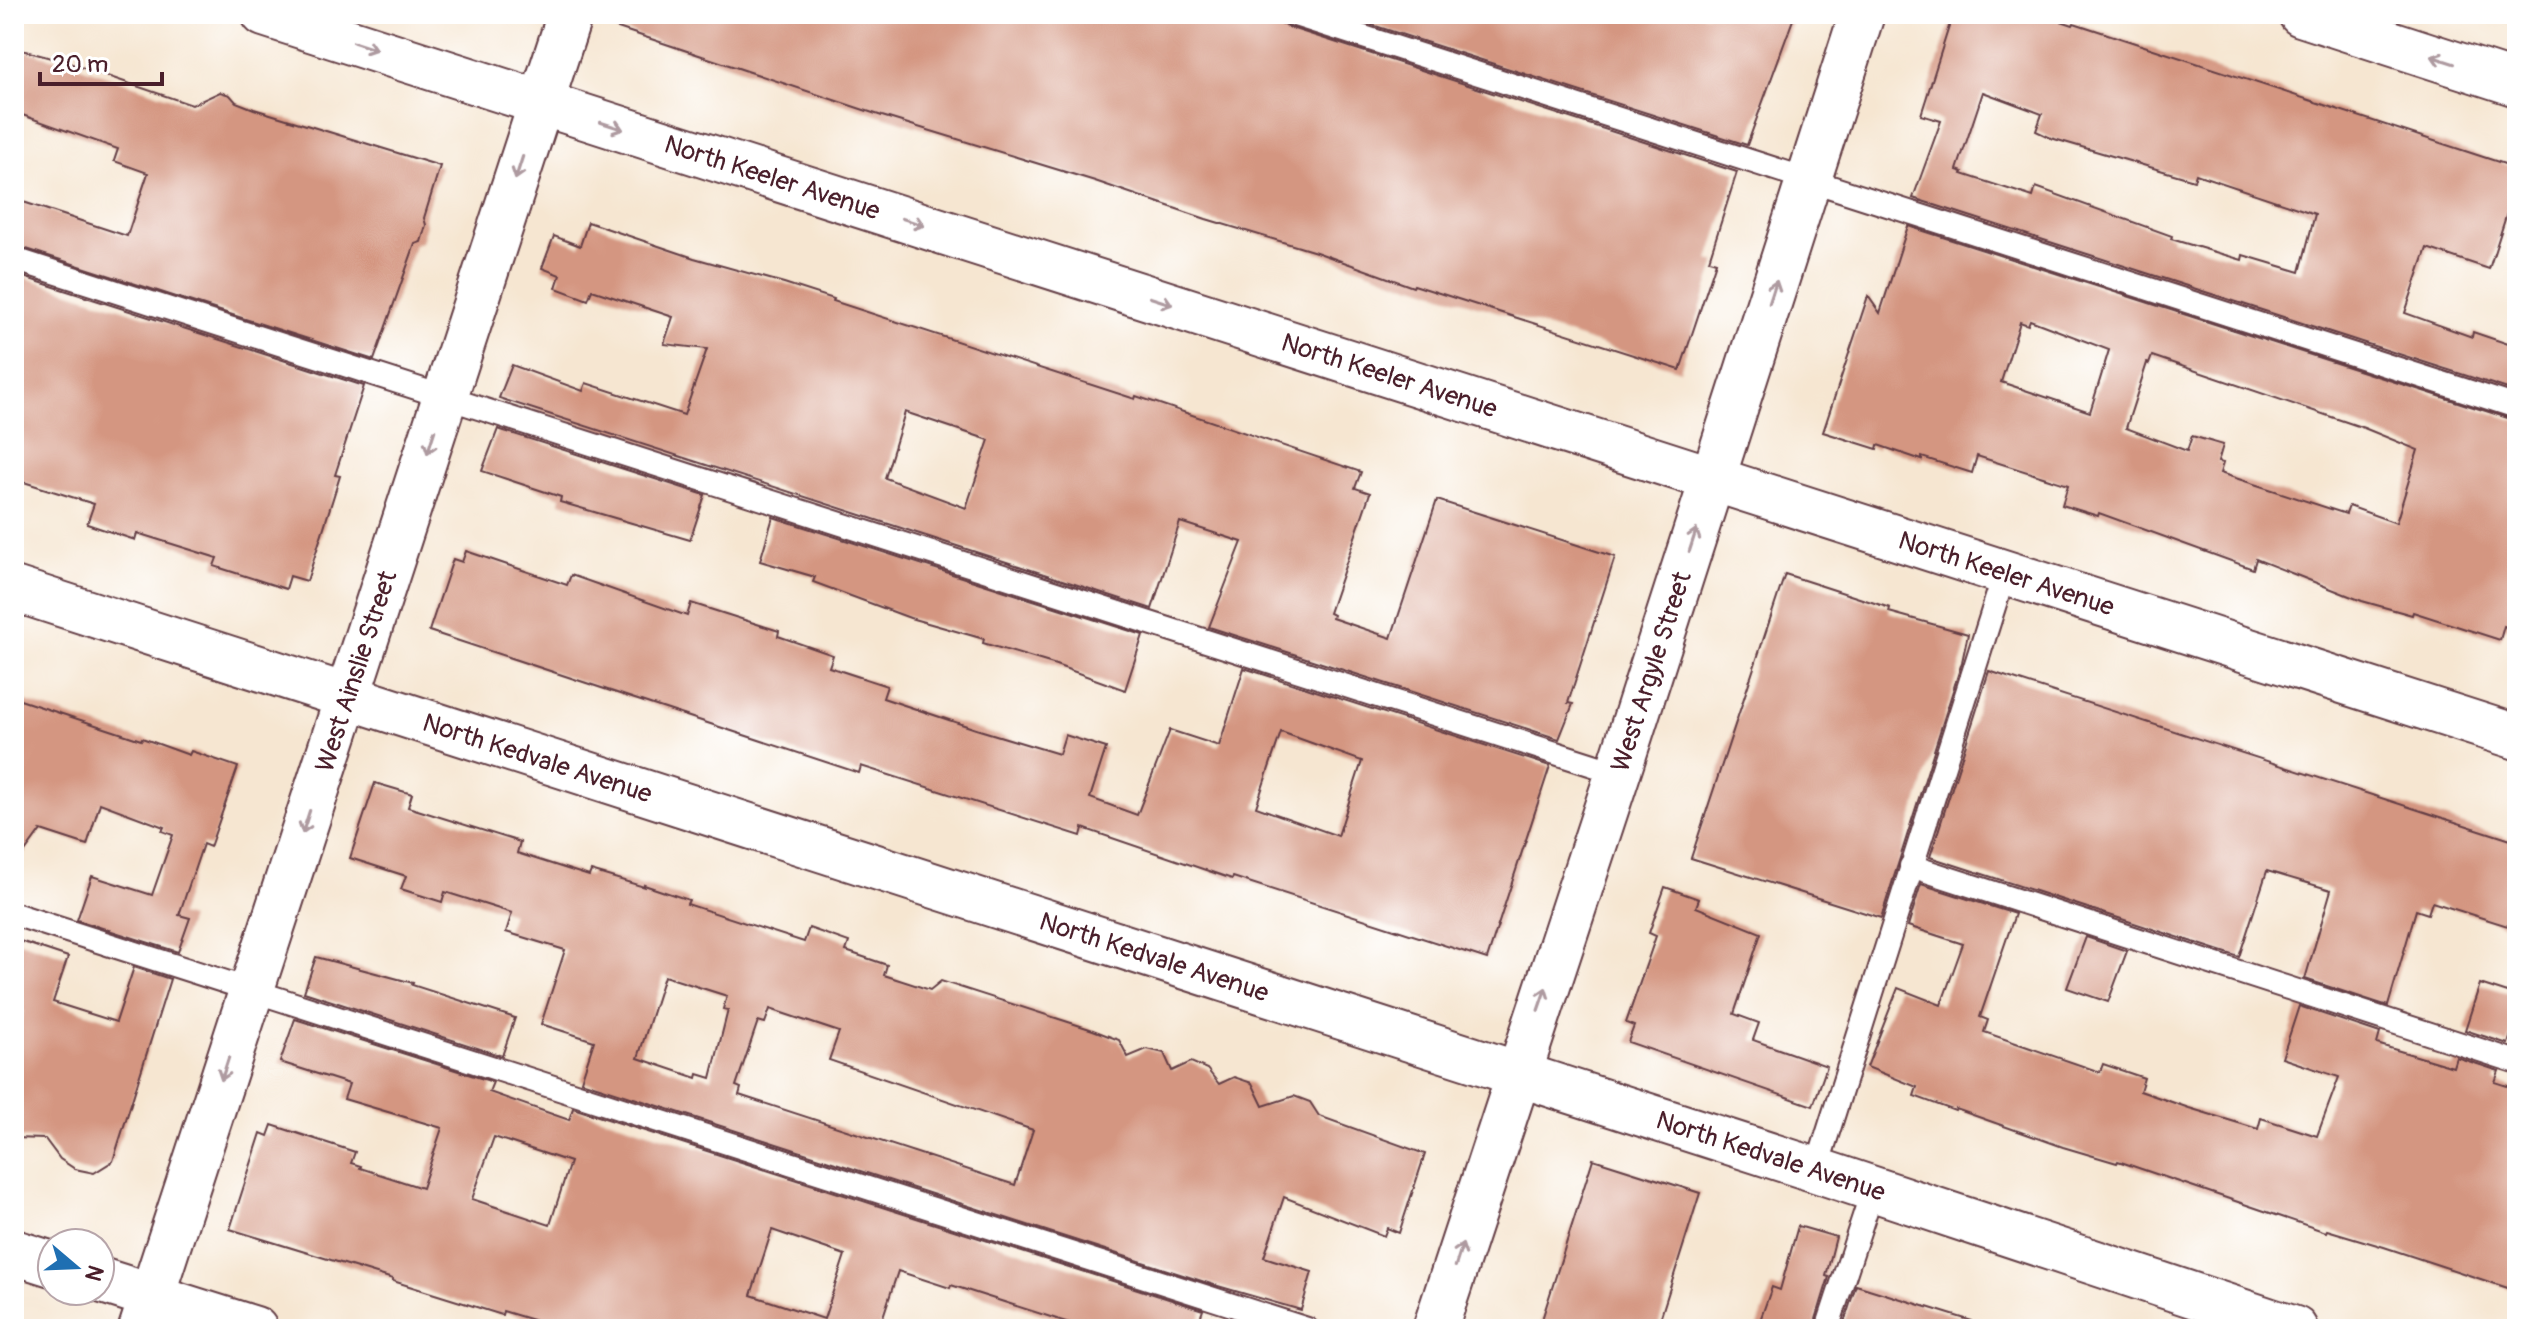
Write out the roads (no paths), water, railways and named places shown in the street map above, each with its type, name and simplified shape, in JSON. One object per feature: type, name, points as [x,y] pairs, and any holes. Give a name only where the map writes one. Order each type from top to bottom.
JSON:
[{"type":"street","name":"North Keeler Avenue","points":[[264,14],[2517,737]]},
{"type":"street","name":"West Ainslie Street","points":[[146,1312],[570,14]]},
{"type":"street","name":"West Argyle Street","points":[[1435,1329],[1862,14]]},
{"type":"street","points":[[2301,14],[2517,84]]},
{"type":"street","name":"North Kedvale Avenue","points":[[14,589],[1816,1170],[2295,1329]]},
{"type":"street","points":[[14,1252],[36,1259]]},
{"type":"street","points":[[116,1291],[146,1312],[255,1329]]},
{"type":"lane","points":[[1292,14],[2517,407]]},
{"type":"lane","points":[[14,259],[1618,773]]},
{"type":"lane","points":[[1816,1170],[2005,572]]},
{"type":"lane","points":[[1911,866],[2517,1062]]},
{"type":"lane","points":[[14,914],[1307,1329]]},
{"type":"lane","points":[[1827,1329],[1873,1189]]}]
